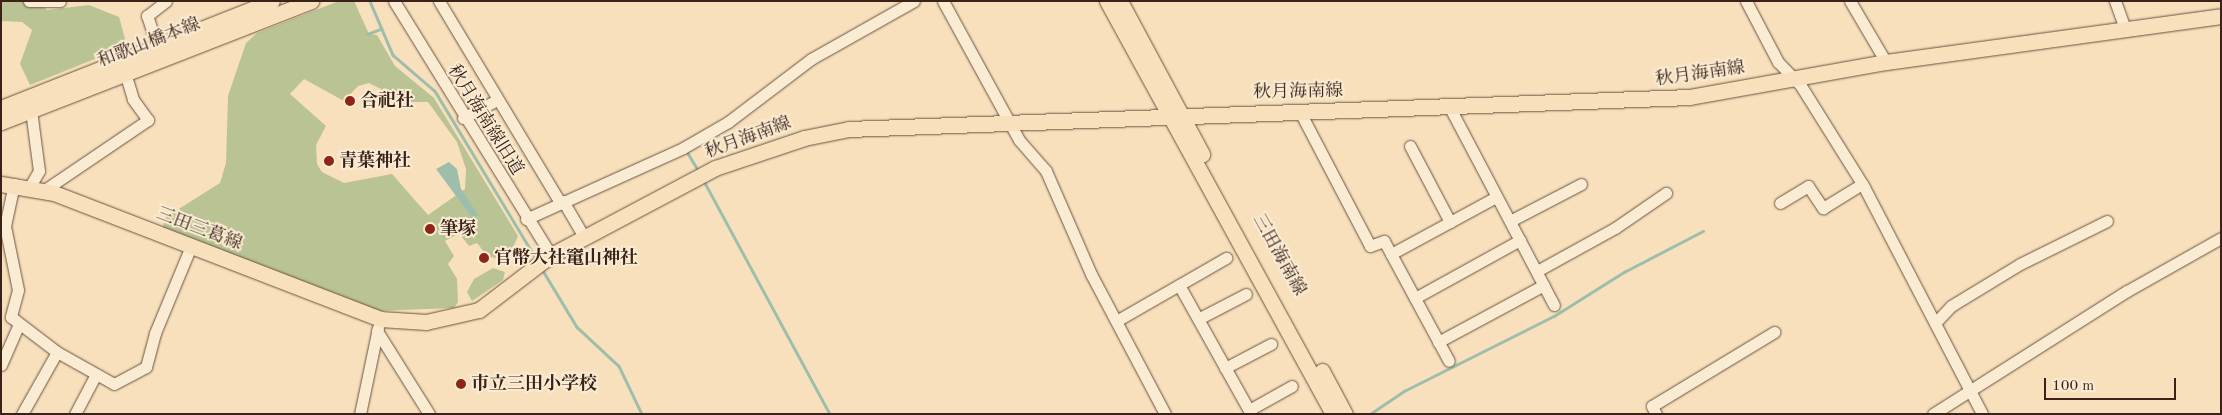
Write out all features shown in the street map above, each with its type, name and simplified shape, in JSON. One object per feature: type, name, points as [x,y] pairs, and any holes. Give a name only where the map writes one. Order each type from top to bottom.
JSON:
[{"type":"main road","name":"和歌山橋本線","points":[[1,108],[272,1]]},
{"type":"main road","name":"和歌山橋本線","points":[[1,122],[311,1]]},
{"type":"main road","points":[[1107,1],[1174,114]]},
{"type":"main road","points":[[1120,1],[1174,114]]},
{"type":"main road","name":"秋月海南線","points":[[379,325],[426,322],[465,315],[501,294],[543,260],[715,168],[804,138],[849,129],[1174,114],[1300,112],[1689,97],[1790,77],[1886,62],[2221,16]]},
{"type":"main road","name":"三田海南線","points":[[1174,114],[1333,414]]},
{"type":"main road","name":"三田海南線","points":[[1174,114],[1345,414]]},
{"type":"main road","name":"三田三葛線","points":[[8,184],[36,189],[191,246],[379,325]]},
{"type":"street","points":[[29,1],[60,1]]},
{"type":"street","points":[[157,46],[147,16],[166,1]]},
{"type":"street","name":"秋月海南線旧道","points":[[394,1],[463,118],[526,218],[543,260]]},
{"type":"street","points":[[439,1],[495,101],[584,237]]},
{"type":"street","points":[[526,218],[683,148],[728,122],[811,59],[914,1]]},
{"type":"street","points":[[943,1],[1011,121],[1019,140],[1046,171],[1091,274],[1118,320],[1165,414]]},
{"type":"street","points":[[1746,1],[1790,77],[1806,93],[1862,184],[1972,389],[1982,414]]},
{"type":"street","points":[[1850,1],[1886,62]]},
{"type":"street","points":[[2115,1],[2125,29]]},
{"type":"street","points":[[36,189],[148,120],[133,99],[125,73]]},
{"type":"street","points":[[463,118],[495,101]]},
{"type":"street","points":[[1449,106],[1554,305]]},
{"type":"street","points":[[31,110],[39,171],[36,189]]},
{"type":"street","points":[[1300,112],[1370,246],[1384,241],[1449,361]]},
{"type":"street","points":[[1410,146],[1450,222]]},
{"type":"street","points":[[1,365],[18,290],[3,225],[8,184]]},
{"type":"street","points":[[1510,221],[1581,184]]},
{"type":"street","points":[[1780,203],[1808,186],[1822,208],[1862,184]]},
{"type":"street","points":[[1537,272],[1615,228],[1666,193]]},
{"type":"street","points":[[1391,254],[1496,197]]},
{"type":"street","points":[[1936,322],[1951,306],[2020,264],[2108,221]]},
{"type":"street","points":[[1933,414],[2126,291],[2221,238]]},
{"type":"street","points":[[1415,298],[1520,240]]},
{"type":"street","points":[[10,320],[95,376],[114,384],[146,367],[155,333],[191,246]]},
{"type":"street","points":[[1118,320],[1226,258]]},
{"type":"street","points":[[1179,285],[1250,412],[1292,386]]},
{"type":"street","points":[[1438,342],[1544,285]]},
{"type":"street","points":[[1198,319],[1246,294]]},
{"type":"street","points":[[360,414],[379,325]]},
{"type":"street","points":[[379,325],[429,414]]},
{"type":"street","points":[[1656,414],[1652,406],[1774,332]]},
{"type":"street","points":[[1225,368],[1271,344]]},
{"type":"street","points":[[22,414],[57,352]]},
{"type":"street","points":[[74,414],[95,376]]},
{"type":"green space","points":[[1,1],[38,1],[47,10],[89,5],[119,17],[127,46],[30,85],[20,64],[32,30],[22,22],[1,21]]},
{"type":"green space","points":[[339,1],[354,1],[369,34],[377,35],[395,66],[434,98],[518,236],[508,259],[488,257],[477,243],[469,246],[459,233],[445,241],[454,256],[448,264],[457,279],[458,302],[454,308],[376,311],[162,229],[166,217],[220,183],[226,163],[228,96],[246,43],[257,33]],"holes":[[[304,79],[344,101],[358,86],[369,83],[407,102],[428,102],[457,142],[466,169],[465,189],[428,215],[392,174],[344,183],[322,172],[317,164],[316,145],[326,126],[290,94]]]},
{"type":"green space","points":[[493,268],[505,272],[503,280],[472,301],[467,292],[474,279]]},
{"type":"shaded area","points":[[449,162],[457,169],[461,189],[479,216],[471,216],[436,169]]},
{"type":"waterway","points":[[370,1],[393,55],[435,91],[537,260]]},
{"type":"waterway","points":[[367,34],[381,29]]},
{"type":"waterway","points":[[686,150],[698,170]]},
{"type":"waterway","points":[[704,181],[830,414]]},
{"type":"waterway","points":[[1370,414],[1404,391],[1554,316],[1624,272],[1703,231]]},
{"type":"waterway","points":[[542,269],[577,327],[619,366],[642,414]]},
{"type":"place","name":"合祀社","points":[[350,101]]},
{"type":"place","name":"青葉神社","points":[[329,161]]},
{"type":"place","name":"筆塚","points":[[430,229]]},
{"type":"place","name":"官幣大社竃山神社","points":[[484,258]]},
{"type":"place","name":"市立三田小学校","points":[[461,384]]}]
